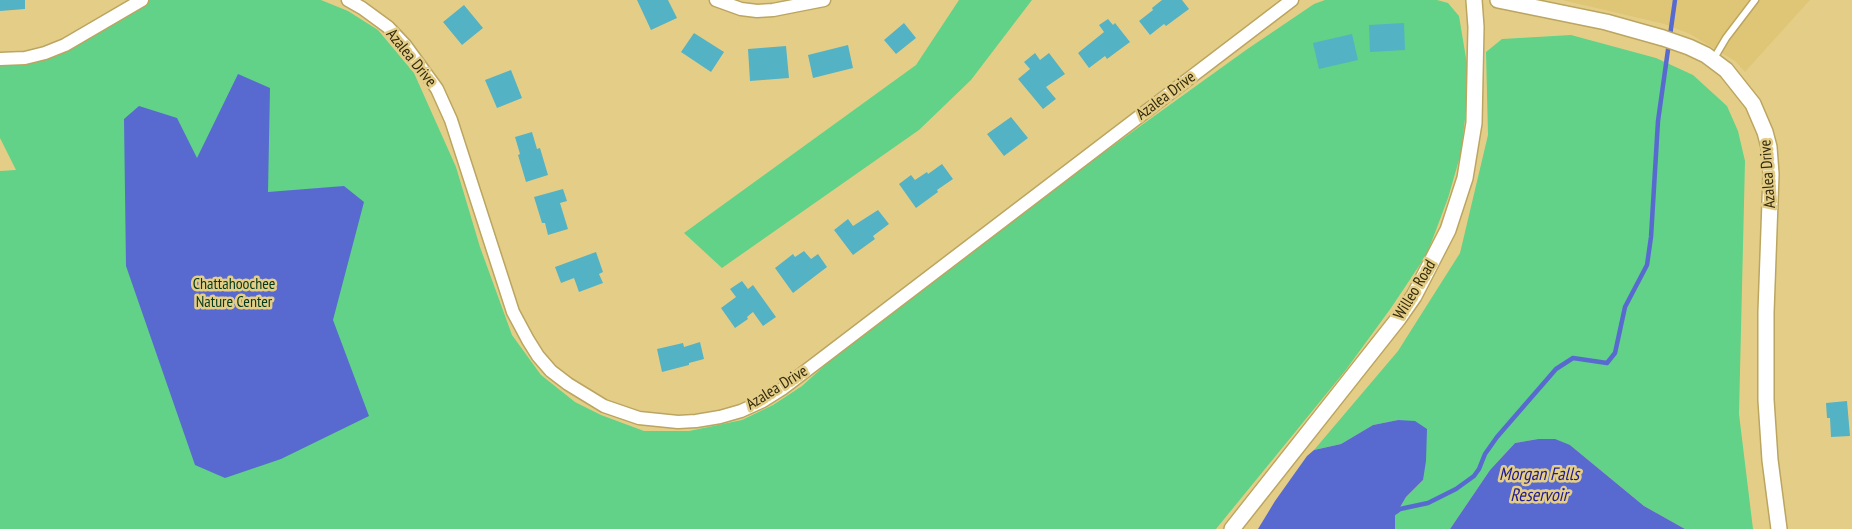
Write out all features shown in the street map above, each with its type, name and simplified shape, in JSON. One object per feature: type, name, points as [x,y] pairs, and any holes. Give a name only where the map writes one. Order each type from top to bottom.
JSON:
[{"type":"street","points":[[0,59],[25,58],[65,45],[142,0]]},
{"type":"street","name":"Azalea Drive","points":[[348,0],[364,4],[388,27],[405,45],[437,89],[451,120],[513,312],[538,356],[551,371],[568,384],[604,406],[639,418],[678,422],[720,417],[741,411],[782,389],[1292,0]]},
{"type":"street","points":[[716,0],[741,9],[757,11],[824,0]]},
{"type":"street","name":"Willeo Road","points":[[1232,529],[1398,319],[1414,296],[1448,230],[1462,187],[1472,142],[1476,27],[1474,0]]},
{"type":"street","name":"Azalea Drive","points":[[1498,0],[1606,22],[1680,44],[1713,60],[1726,70],[1745,91],[1760,118],[1769,147],[1772,203],[1766,312],[1766,400],[1770,460],[1779,529]]},
{"type":"lane","points":[[1713,60],[1726,38],[1755,0]]},
{"type":"shaded area","points":[[1562,0],[1810,0],[1745,72],[1735,61],[1690,34],[1664,24]]},
{"type":"green space","name":"Chattahoochee Nature Center","points":[[148,0],[321,0],[348,11],[378,30],[414,73],[456,167],[480,247],[512,335],[541,375],[575,402],[601,415],[644,431],[689,431],[742,420],[773,405],[802,386],[889,307],[1246,50],[1314,4],[1325,0],[1437,0],[1448,3],[1459,16],[1468,70],[1467,102],[1461,153],[1448,198],[1427,254],[1345,371],[1216,529],[0,529],[0,171],[16,170],[0,138],[0,60],[52,53],[105,29]]},
{"type":"green space","points":[[959,0],[1032,0],[971,80],[919,130],[722,268],[684,233],[916,65]]},
{"type":"green space","points":[[1571,35],[1656,58],[1693,75],[1727,106],[1738,131],[1745,161],[1739,414],[1753,529],[1685,529],[1644,506],[1570,445],[1538,439],[1515,443],[1490,470],[1450,529],[1395,529],[1395,516],[1406,497],[1423,480],[1398,420],[1373,425],[1341,444],[1314,450],[1398,351],[1460,253],[1488,135],[1486,52],[1502,39]]},
{"type":"water","points":[[238,74],[270,88],[268,192],[344,186],[364,202],[333,320],[369,416],[281,459],[225,478],[195,465],[126,266],[124,119],[139,106],[177,118],[197,158]]},
{"type":"water","points":[[1398,420],[1415,421],[1427,429],[1423,480],[1406,497],[1395,516],[1395,529],[1258,529],[1275,501],[1307,456],[1314,450],[1341,444],[1373,425]]},
{"type":"water","name":"Morgan Falls Reservoir","points":[[1555,439],[1570,445],[1644,506],[1685,529],[1450,529],[1490,470],[1515,443]]},
{"type":"building","points":[[0,0],[25,0],[25,9],[0,11]]},
{"type":"building","points":[[637,0],[668,0],[677,18],[651,30]]},
{"type":"building","points":[[1162,0],[1182,0],[1189,9],[1150,35],[1139,21]]},
{"type":"building","points":[[464,5],[483,28],[462,45],[443,22]]},
{"type":"building","points":[[1108,19],[1113,25],[1115,23],[1130,42],[1107,59],[1105,56],[1089,68],[1078,53],[1104,32],[1099,25]]},
{"type":"building","points":[[904,23],[916,38],[896,54],[884,40]]},
{"type":"building","points":[[1404,23],[1405,50],[1370,52],[1369,25]]},
{"type":"building","points":[[694,33],[724,52],[711,72],[681,52]]},
{"type":"building","points":[[1352,34],[1358,60],[1319,69],[1313,43]]},
{"type":"building","points":[[848,45],[853,68],[813,78],[808,55]]},
{"type":"building","points":[[786,46],[789,78],[750,81],[748,49]]},
{"type":"building","points":[[1035,53],[1040,60],[1049,53],[1065,74],[1046,87],[1056,99],[1043,109],[1018,79],[1030,69],[1024,62]]},
{"type":"building","points":[[511,70],[522,98],[497,108],[485,80]]},
{"type":"building","points":[[1011,117],[1028,138],[1004,156],[987,134]]},
{"type":"building","points":[[532,132],[537,149],[540,148],[548,175],[526,182],[515,137]]},
{"type":"building","points":[[942,164],[953,179],[916,208],[899,184],[911,175],[915,180],[927,172],[928,174]]},
{"type":"building","points":[[563,189],[567,201],[560,203],[568,229],[548,235],[534,197]]},
{"type":"building","points":[[878,210],[889,224],[873,236],[875,239],[853,255],[834,230],[848,219],[853,226]]},
{"type":"building","points":[[804,251],[811,259],[818,254],[827,267],[793,293],[775,268],[793,254],[795,257]]},
{"type":"building","points":[[596,252],[603,272],[599,274],[603,283],[579,292],[574,278],[561,283],[555,267]]},
{"type":"building","points":[[742,281],[748,289],[753,285],[776,317],[763,326],[753,312],[747,317],[748,319],[735,328],[721,308],[736,297],[730,289]]},
{"type":"building","points":[[700,342],[704,359],[662,372],[657,349],[683,343],[684,347]]},
{"type":"building","points":[[1847,401],[1850,436],[1831,437],[1826,403]]},
{"type":"waterway","points":[[1396,512],[1400,509],[1428,503],[1456,489],[1474,476],[1497,437],[1556,369],[1573,358],[1607,363],[1615,353],[1625,307],[1647,265],[1651,237],[1658,121],[1675,0]]}]
